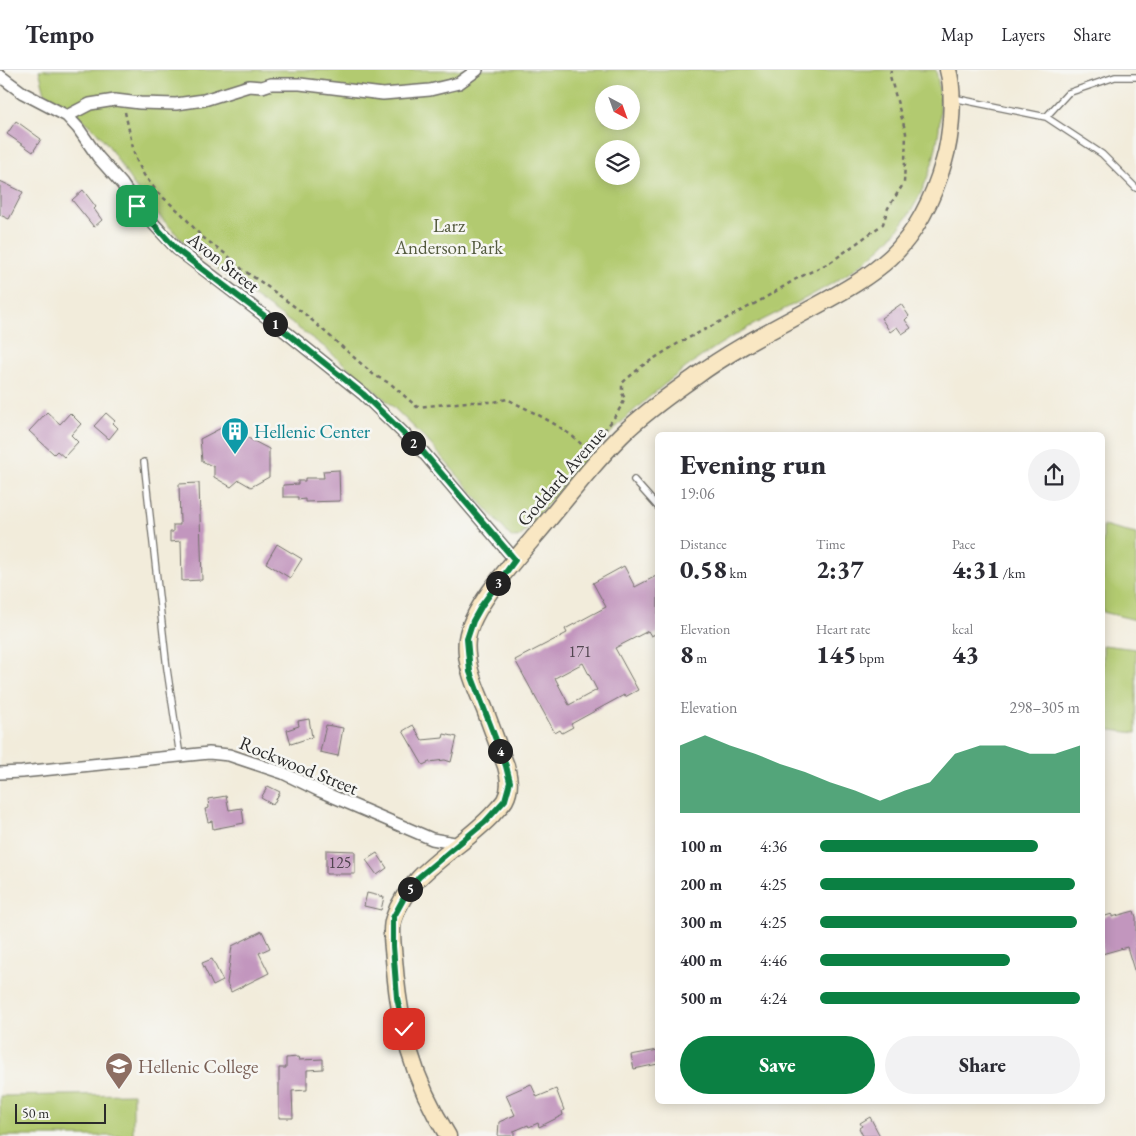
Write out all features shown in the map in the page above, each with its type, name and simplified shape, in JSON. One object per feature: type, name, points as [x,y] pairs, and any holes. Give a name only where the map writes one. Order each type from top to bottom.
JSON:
[{"type":"main road","name":"Goddard Avenue","points":[[448,1136],[418,1080],[410,1055],[397,998],[393,918],[406,894],[419,877],[485,822],[505,800],[510,782],[506,766],[470,672],[467,639],[473,621],[482,605],[515,560],[597,462],[629,428],[694,377],[724,357],[861,281],[891,257],[918,222],[938,184],[950,141],[951,78],[948,70]]},
{"type":"street","points":[[67,116],[90,104],[115,100],[176,104],[204,100],[249,86],[262,87],[271,84],[300,84],[383,94],[430,90],[458,83],[477,70]]},
{"type":"street","name":"Avon Street","points":[[0,76],[23,93],[67,116],[78,128],[98,157],[122,184],[137,206],[177,250],[287,333],[363,394],[423,452],[515,560]]},
{"type":"street","name":"Rockwood Street","points":[[0,773],[210,753],[229,755],[282,773],[432,839],[460,844]]},
{"type":"lane","points":[[1046,117],[1068,93],[1115,78],[1136,77]]},
{"type":"lane","points":[[951,97],[1046,117],[1102,154],[1136,188]]},
{"type":"lane","points":[[144,462],[167,669],[180,756]]},
{"type":"lane","points":[[634,480],[655,504]]},
{"type":"path","points":[[126,101],[125,116],[134,157],[144,175],[158,193],[180,212],[201,236],[243,270],[306,316],[374,375],[391,384],[417,407],[467,402],[494,402],[507,399],[574,436],[582,445],[588,445],[600,435],[619,410],[625,399],[622,393],[622,383],[630,375],[676,344],[831,262],[883,224],[888,208],[904,183],[905,162],[906,134],[890,70]]},
{"type":"green space","name":"Larz Anderson Park","points":[[39,70],[936,70],[940,94],[940,118],[931,167],[918,198],[902,224],[882,247],[859,266],[834,282],[751,326],[702,356],[649,397],[597,446],[521,536],[517,538],[511,537],[426,439],[387,401],[323,346],[223,274],[184,242],[135,187],[108,145],[96,131],[67,105],[45,93]]},
{"type":"green space","points":[[1105,526],[1136,534],[1136,620],[1105,612]]},
{"type":"green space","points":[[1105,645],[1136,649],[1136,733],[1105,729]]},
{"type":"green space","points":[[133,1094],[133,1136],[0,1136],[0,1096]]},
{"type":"building","points":[[16,121],[41,139],[33,152],[7,134]]},
{"type":"building","points":[[0,181],[23,192],[9,219],[0,215]]},
{"type":"building","points":[[83,190],[96,207],[94,209],[102,220],[94,227],[72,200]]},
{"type":"building","points":[[901,304],[909,316],[905,320],[911,328],[902,334],[897,327],[890,332],[881,318]]},
{"type":"building","points":[[47,412],[60,424],[70,413],[81,424],[71,435],[78,442],[64,457],[57,451],[54,454],[29,431]]},
{"type":"building","points":[[106,413],[115,421],[113,423],[118,428],[109,439],[94,426]]},
{"type":"building","name":"Hellenic Center","points":[[225,426],[269,449],[269,477],[251,487],[239,480],[231,487],[214,477],[214,467],[202,461],[200,439]]},
{"type":"building","points":[[339,470],[340,501],[305,502],[305,499],[298,500],[298,497],[283,497],[283,485],[298,484],[298,481],[305,481],[305,478],[324,478],[323,471]]},
{"type":"building","points":[[199,483],[202,580],[182,581],[181,541],[170,542],[170,532],[173,532],[173,525],[180,525],[179,484]]},
{"type":"building","points":[[277,544],[302,559],[290,578],[266,563]]},
{"type":"building","points":[[624,566],[635,587],[655,577],[655,634],[651,636],[648,631],[615,648],[638,690],[625,697],[624,695],[571,724],[573,727],[562,733],[560,730],[555,733],[515,660],[567,633],[565,629],[606,607],[593,583]],"holes":[[[583,663],[597,690],[569,705],[555,678]]]},
{"type":"building","points":[[309,719],[312,737],[291,744],[287,730],[299,726],[298,721]]},
{"type":"building","points":[[326,725],[343,728],[338,756],[320,752]]},
{"type":"building","points":[[413,725],[422,740],[443,738],[444,734],[457,737],[451,762],[445,760],[429,762],[423,765],[403,731]]},
{"type":"building","points":[[268,786],[280,792],[273,805],[261,798]]},
{"type":"building","points":[[226,796],[229,810],[242,808],[244,823],[213,829],[212,821],[208,822],[205,809],[209,808],[208,799]]},
{"type":"building","points":[[326,850],[355,851],[355,874],[326,874]]},
{"type":"building","points":[[377,853],[387,868],[377,875],[366,860]]},
{"type":"building","points":[[367,893],[384,897],[381,910],[364,906]]},
{"type":"building","points":[[1134,911],[1136,917],[1136,970],[1134,970],[1127,947],[1105,953],[1105,916],[1112,914],[1112,917]]},
{"type":"building","points":[[262,931],[270,948],[259,953],[269,973],[231,992],[227,983],[232,946]]},
{"type":"building","points":[[212,959],[223,981],[213,986],[202,963]]},
{"type":"building","points":[[655,1051],[655,1065],[634,1069],[631,1055]]},
{"type":"building","points":[[298,1057],[299,1060],[323,1059],[323,1069],[307,1070],[307,1090],[292,1091],[293,1118],[279,1118],[279,1068],[286,1068],[286,1058]]},
{"type":"building","points":[[531,1084],[537,1097],[556,1089],[564,1110],[562,1111],[563,1115],[539,1127],[538,1123],[514,1131],[514,1136],[498,1136],[499,1122],[515,1115],[506,1095]]},
{"type":"building","points":[[870,1117],[880,1136],[863,1136],[859,1128],[862,1126],[860,1123]]},
{"type":"place","name":"Hellenic Center","points":[[235,455]]},
{"type":"place","name":"Hellenic College","points":[[119,1090]]},
{"type":"route","points":[[137,206],[177,250],[287,333],[363,394],[423,452],[515,560],[482,605],[473,621],[467,639],[470,672],[506,766],[510,782],[505,800],[485,822],[419,877],[406,894],[393,918],[397,998],[404,1029]]}]
